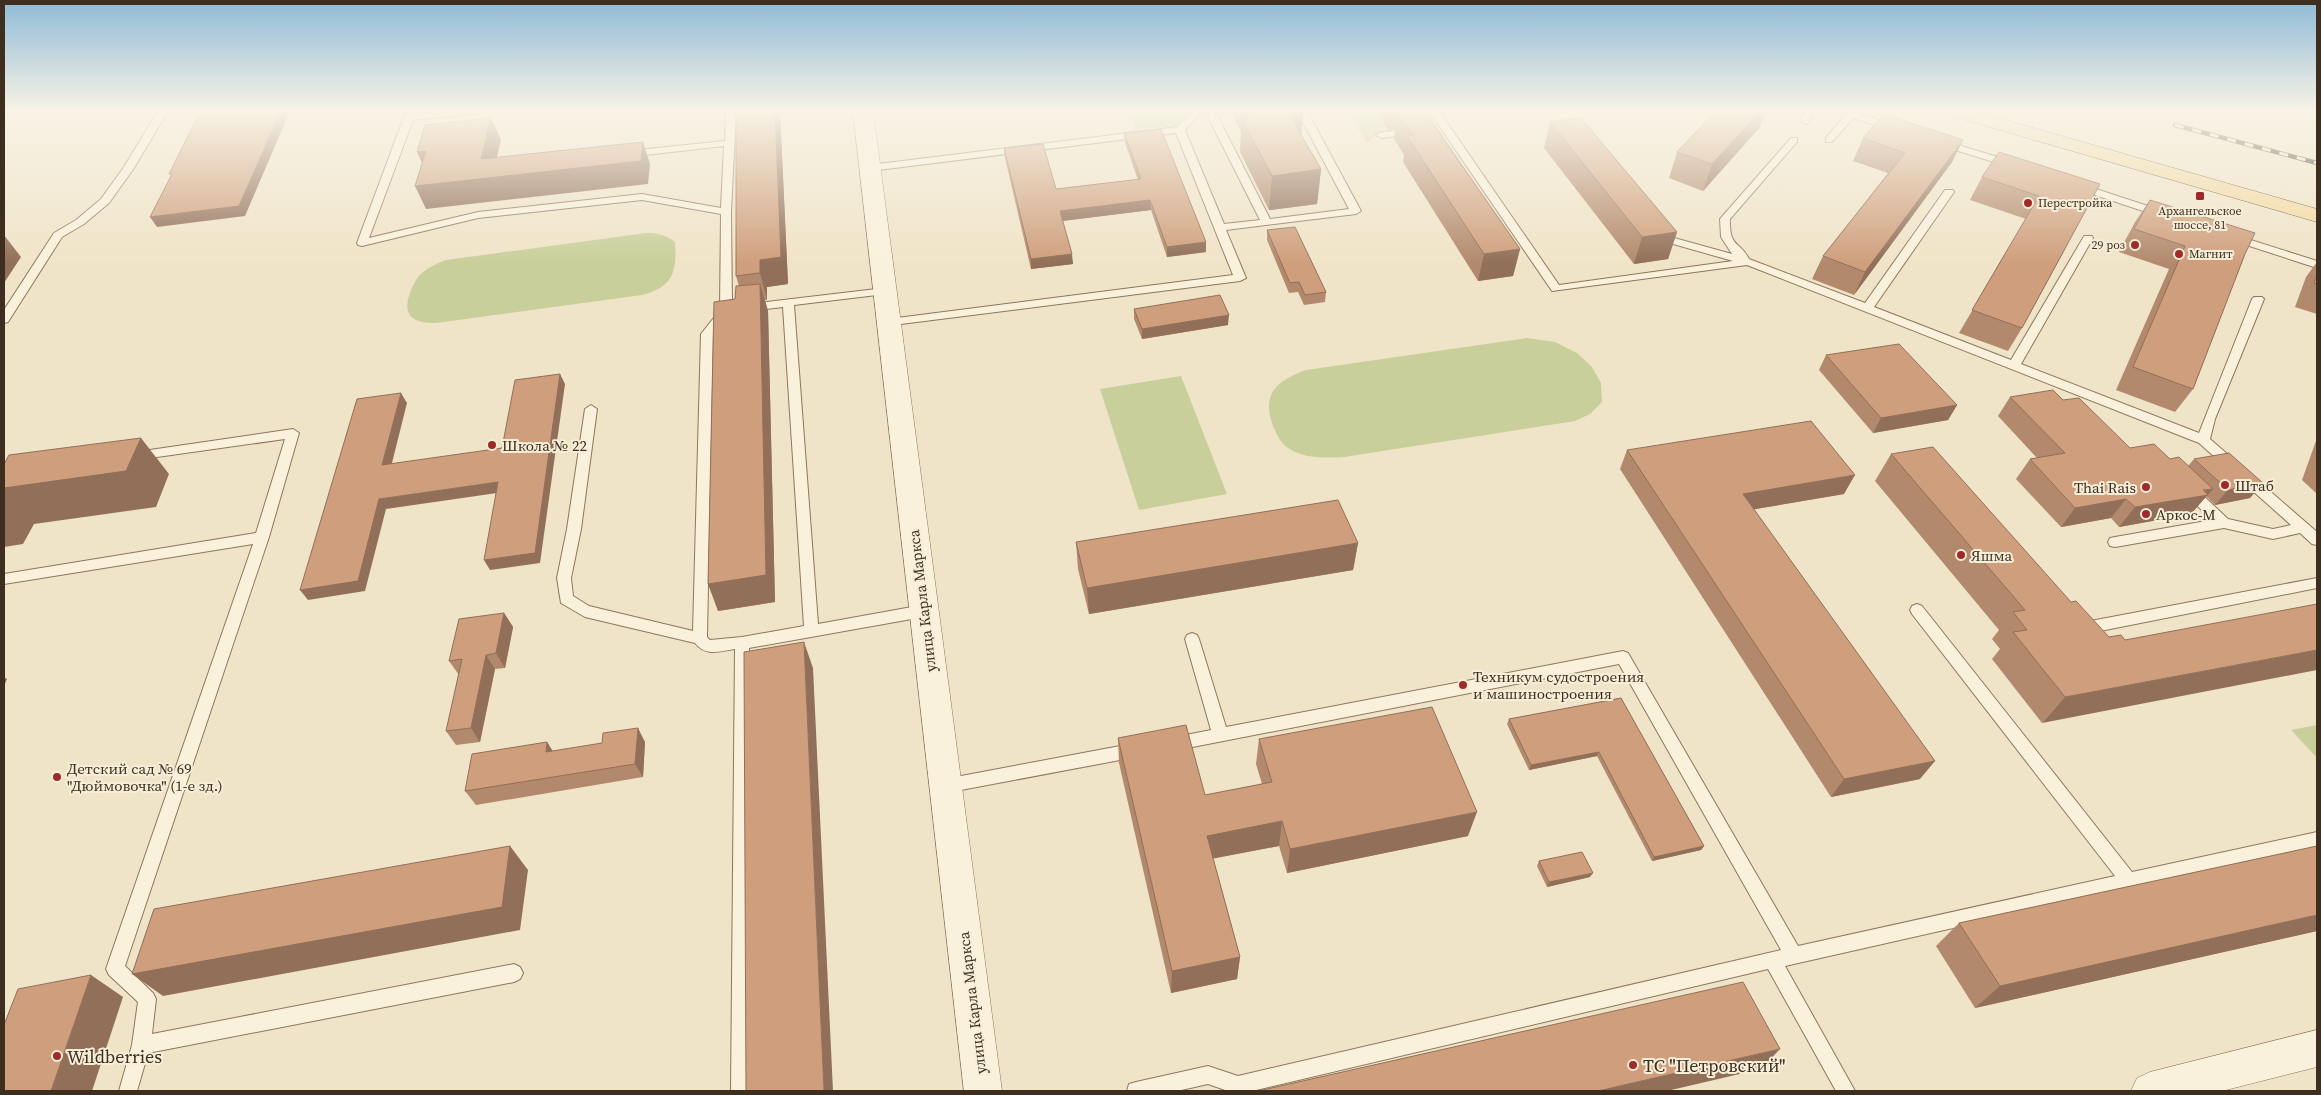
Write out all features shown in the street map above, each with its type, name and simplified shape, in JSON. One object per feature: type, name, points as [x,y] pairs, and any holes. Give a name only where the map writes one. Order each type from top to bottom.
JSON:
[{"type":"main road","points":[[2131,162],[2317,216]]},
{"type":"main road","points":[[2195,162],[2317,197]]},
{"type":"street","name":"улица Карла Маркса","points":[[869,162],[982,1091]]},
{"type":"street","points":[[2150,1091],[2317,1048]]},
{"type":"lane","points":[[4,319],[58,235],[80,222],[105,201],[133,162]]},
{"type":"lane","points":[[392,162],[362,243],[478,215],[642,197],[726,212]]},
{"type":"lane","points":[[728,162],[726,310],[707,334],[700,638],[706,646],[742,643],[924,610]]},
{"type":"lane","points":[[870,168],[918,162]]},
{"type":"lane","points":[[889,324],[1240,278],[1193,162]]},
{"type":"lane","points":[[1236,162],[1266,222]]},
{"type":"lane","points":[[1220,228],[1356,211],[1330,162]]},
{"type":"lane","points":[[1466,162],[1556,289],[1749,262]]},
{"type":"lane","points":[[1749,262],[1732,250],[1724,234],[1725,219],[1775,162]]},
{"type":"lane","points":[[2004,162],[2020,167]]},
{"type":"lane","points":[[2065,182],[2176,219]]},
{"type":"lane","points":[[1867,309],[1949,192]]},
{"type":"lane","points":[[1652,223],[1664,238],[1749,262],[2203,440],[2317,540]]},
{"type":"lane","points":[[2223,234],[2317,265]]},
{"type":"lane","points":[[2014,366],[2088,238]]},
{"type":"lane","points":[[726,310],[885,291]]},
{"type":"lane","points":[[2203,440],[2209,419],[2258,299]]},
{"type":"lane","points":[[788,303],[811,629]]},
{"type":"lane","points":[[590,409],[574,529],[564,578],[566,599],[585,611],[700,638]]},
{"type":"lane","points":[[120,459],[293,433],[262,538],[115,969],[147,1000],[141,1045],[128,1091]]},
{"type":"lane","points":[[2176,478],[2224,523]]},
{"type":"lane","points":[[2115,542],[2224,523],[2273,534],[2303,527]]},
{"type":"lane","points":[[4,579],[262,538]]},
{"type":"lane","points":[[2065,623],[2072,630],[2317,583]]},
{"type":"lane","points":[[1917,610],[2129,881]]},
{"type":"lane","points":[[1192,639],[1220,735]]},
{"type":"lane","points":[[740,1091],[742,643]]},
{"type":"lane","points":[[945,786],[1623,657],[1794,955]]},
{"type":"lane","points":[[1136,1091],[1208,1075],[1238,1085],[1772,960],[2317,839]]},
{"type":"lane","points":[[1772,960],[1846,1091]]},
{"type":"lane","points":[[141,1045],[514,973]]},
{"type":"green space","points":[[646,233],[661,235],[675,242],[675,262],[671,277],[661,288],[652,292],[642,295],[436,323],[415,319],[408,311],[408,299],[419,276],[430,267],[446,260]]},
{"type":"green space","points":[[1527,338],[1555,342],[1577,353],[1592,367],[1601,383],[1602,402],[1590,414],[1575,421],[1344,457],[1315,457],[1294,452],[1283,444],[1273,426],[1269,405],[1274,390],[1287,379],[1306,370]]},
{"type":"green space","points":[[1181,376],[1227,494],[1139,510],[1100,389]]},
{"type":"green space","points":[[2317,725],[2317,758],[2291,730]]},
{"type":"building","points":[[175,162],[258,162],[239,206],[150,217],[172,174],[169,174]]},
{"type":"building","points":[[423,162],[631,162],[415,186]]},
{"type":"building","points":[[736,162],[777,162],[781,257],[760,260],[760,273],[736,276]]},
{"type":"building","points":[[1007,162],[1048,162],[1056,189],[1141,179],[1135,162],[1174,162],[1206,242],[1167,247],[1150,200],[1060,211],[1072,254],[1031,259]]},
{"type":"building","points":[[1265,162],[1317,162],[1321,169],[1272,176]]},
{"type":"building","points":[[1424,162],[1460,162],[1520,249],[1484,254]]},
{"type":"building","points":[[1582,162],[1618,162],[1677,232],[1642,237]]},
{"type":"building","points":[[1898,162],[1947,162],[1865,272],[1823,256]]},
{"type":"building","points":[[1992,162],[2031,162],[2100,184],[2022,328],[1972,310],[2039,196],[1982,177]]},
{"type":"building","points":[[2150,200],[2255,233],[2245,254],[2193,389],[2133,367],[2185,246],[2134,229]]},
{"type":"building","points":[[1295,227],[1326,292],[1305,295],[1299,282],[1290,283],[1267,230]]},
{"type":"building","points":[[760,284],[766,575],[708,584],[714,302],[735,299],[736,286]]},
{"type":"building","points":[[1220,295],[1229,315],[1142,329],[1134,309]]},
{"type":"building","points":[[1899,344],[1957,405],[1881,418],[1826,355]]},
{"type":"building","points":[[560,374],[535,553],[484,560],[498,482],[379,499],[358,581],[300,590],[357,399],[401,393],[382,465],[502,448],[515,380]]},
{"type":"building","points":[[2053,390],[2063,400],[2079,398],[2130,448],[2154,444],[2170,459],[2179,457],[2213,489],[2203,490],[2208,495],[2135,507],[2126,499],[2075,508],[2030,459],[2065,453],[2010,397]]},
{"type":"building","points":[[1811,421],[1855,475],[1743,494],[1935,761],[1844,779],[1627,450]]},
{"type":"building","points":[[141,438],[126,471],[4,488],[4,464],[9,455]]},
{"type":"building","points":[[1933,447],[2071,602],[2076,601],[2109,637],[2121,635],[2125,640],[2317,604],[2317,650],[2065,697],[2013,632],[2027,630],[2013,612],[2025,610],[1891,454]]},
{"type":"building","points":[[2229,453],[2263,483],[2228,490],[2194,459]]},
{"type":"building","points":[[1338,500],[1358,543],[1087,588],[1076,542]]},
{"type":"building","points":[[504,613],[496,653],[486,655],[471,728],[446,731],[462,659],[449,661],[459,619]]},
{"type":"building","points":[[804,642],[824,1091],[746,1091],[744,652]]},
{"type":"building","points":[[1621,698],[1704,846],[1654,857],[1599,752],[1531,765],[1509,719]]},
{"type":"building","points":[[1432,707],[1477,812],[1290,849],[1282,821],[1207,836],[1240,957],[1172,971],[1118,738],[1186,725],[1205,795],[1272,782],[1259,739]]},
{"type":"building","points":[[638,728],[635,764],[465,791],[472,754],[547,742],[546,752],[602,743],[603,733]]},
{"type":"building","points":[[510,846],[502,907],[132,974],[154,909]]},
{"type":"building","points":[[2317,846],[2317,915],[2000,986],[1959,923]]},
{"type":"building","points":[[1582,852],[1593,873],[1549,882],[1539,861]]},
{"type":"building","points":[[91,975],[51,1091],[4,1091],[4,1025],[18,989]]},
{"type":"building","points":[[1743,982],[1780,1049],[1598,1091],[1258,1091]]},
{"type":"place","name":"Архангельское шоссе, 81","points":[[2200,196]]},
{"type":"place","name":"Перестройка","points":[[2028,203]]},
{"type":"place","name":"29 роз","points":[[2135,245]]},
{"type":"place","name":"Магнит","points":[[2179,254]]},
{"type":"place","name":"Школа № 22","points":[[492,445]]},
{"type":"place","name":"Штаб","points":[[2225,485]]},
{"type":"place","name":"Thai Rais","points":[[2146,487]]},
{"type":"place","name":"Аркос-М","points":[[2146,514]]},
{"type":"place","name":"Яшма","points":[[1961,555]]},
{"type":"place","name":"Техникум судостроения и машиностроения","points":[[1463,685]]},
{"type":"place","name":"Детский сад № 69 \"Дюймовочка\" (1-е зд.)","points":[[57,777]]},
{"type":"place","name":"Wildberries","points":[[57,1056]]},
{"type":"place","name":"ТС \"Петровский\"","points":[[1633,1065]]}]
